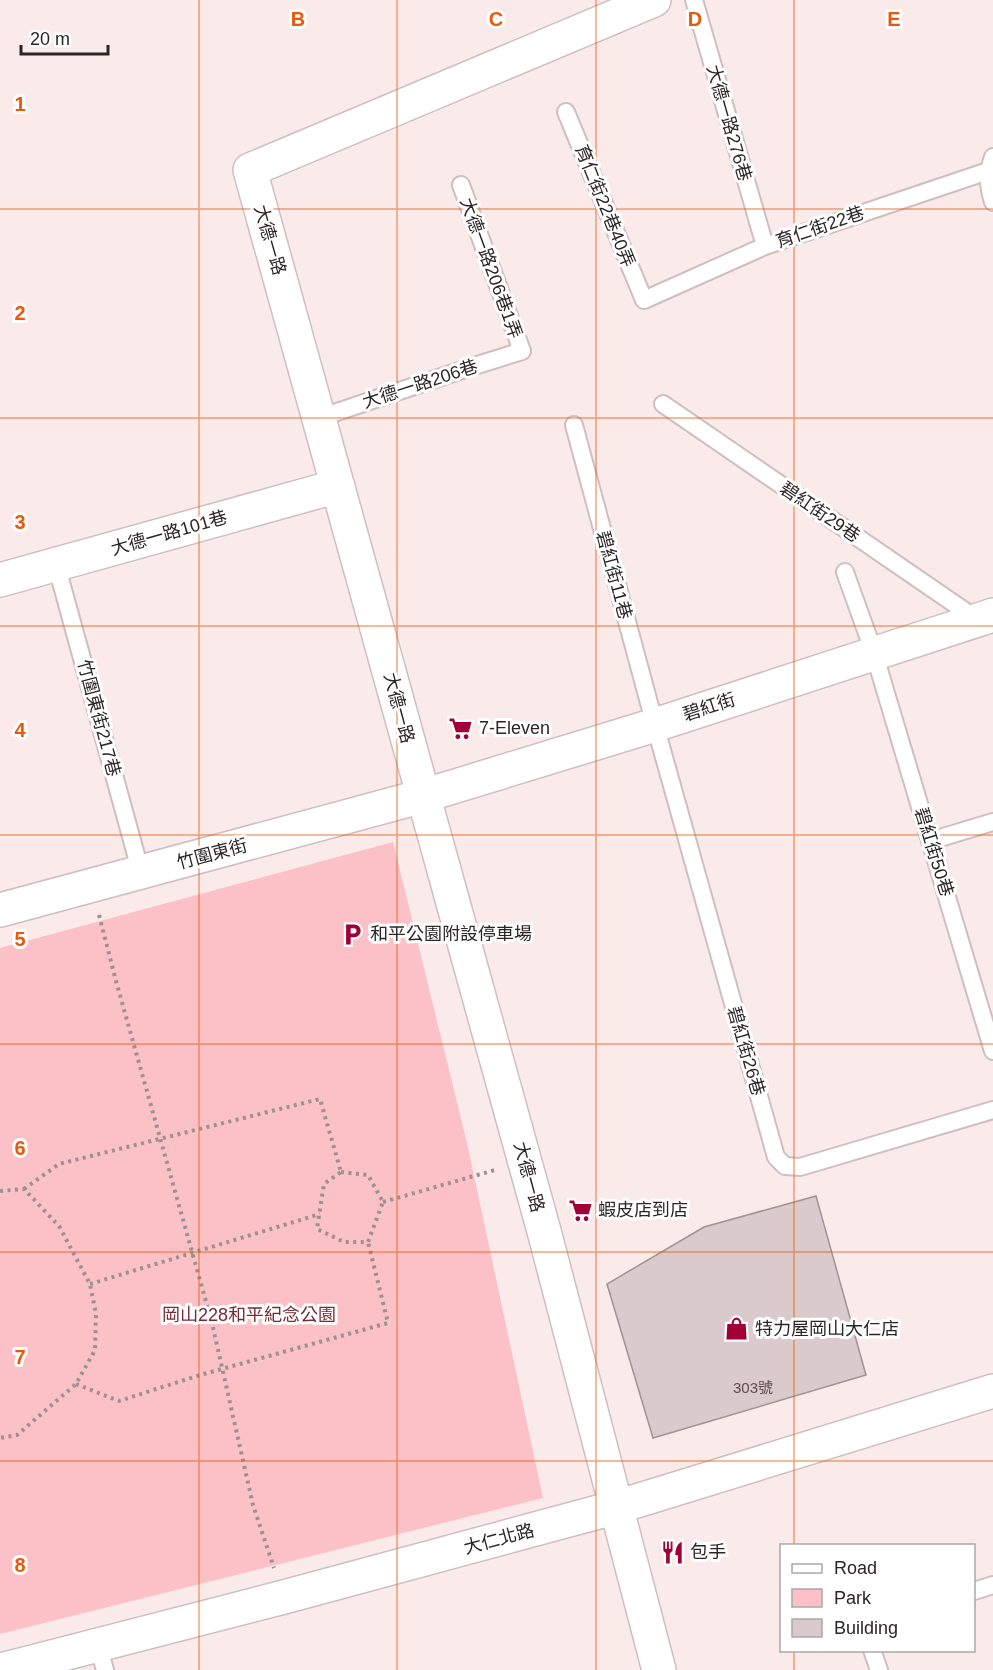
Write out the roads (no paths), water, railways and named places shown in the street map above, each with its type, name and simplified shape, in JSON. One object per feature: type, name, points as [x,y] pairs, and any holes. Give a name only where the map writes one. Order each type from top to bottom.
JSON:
[{"type":"street","name":"大德一路","points":[[654,0],[250,170],[525,1161],[659,1670]]},
{"type":"street","name":"大德一路101巷","points":[[0,580],[338,486]]},
{"type":"street","name":"碧紅街","points":[[423,796],[874,653],[988,622]]},
{"type":"street","name":"竹圍東街","points":[[0,910],[423,796]]},
{"type":"street","name":"大仁北路","points":[[1,1670],[101,1658],[284,1597],[617,1507],[993,1391]]},
{"type":"lane","name":"大德一路276巷","points":[[693,0],[765,246]]},
{"type":"lane","name":"育仁街22巷40弄","points":[[566,112],[644,300]]},
{"type":"lane","name":"育仁街22巷","points":[[644,300],[765,246],[991,164]]},
{"type":"lane","points":[[991,164],[990,190],[993,202]]},
{"type":"lane","name":"大德一路206巷1弄","points":[[461,186],[522,351]]},
{"type":"lane","name":"大德一路206巷","points":[[319,418],[522,351]]},
{"type":"lane","name":"碧紅街29巷","points":[[663,405],[988,622]]},
{"type":"lane","name":"碧紅街11巷","points":[[574,425],[655,724]]},
{"type":"lane","name":"竹圍東街217巷","points":[[57,564],[141,873]]},
{"type":"lane","name":"碧紅街50巷","points":[[844,572],[874,653],[993,1051]]},
{"type":"lane","name":"碧紅街26巷","points":[[655,724],[776,1157],[785,1166],[800,1167],[993,1110]]},
{"type":"lane","points":[[930,841],[993,822]]},
{"type":"lane","points":[[975,1591],[993,1585]]},
{"type":"lane","points":[[873,1652],[879,1670]]},
{"type":"place","name":"7-Eleven","points":[[461,728]]},
{"type":"place","name":"和平公園附設停車場","points":[[352,934]]},
{"type":"place","name":"蝦皮店到店","points":[[580,1210]]},
{"type":"place","name":"特力屋岡山大仁店","points":[[737,1329]]},
{"type":"place","name":"包手","points":[[672,1552]]},
{"type":"park label","name":"岡山228和平紀念公園","points":[[249,1315]]}]
